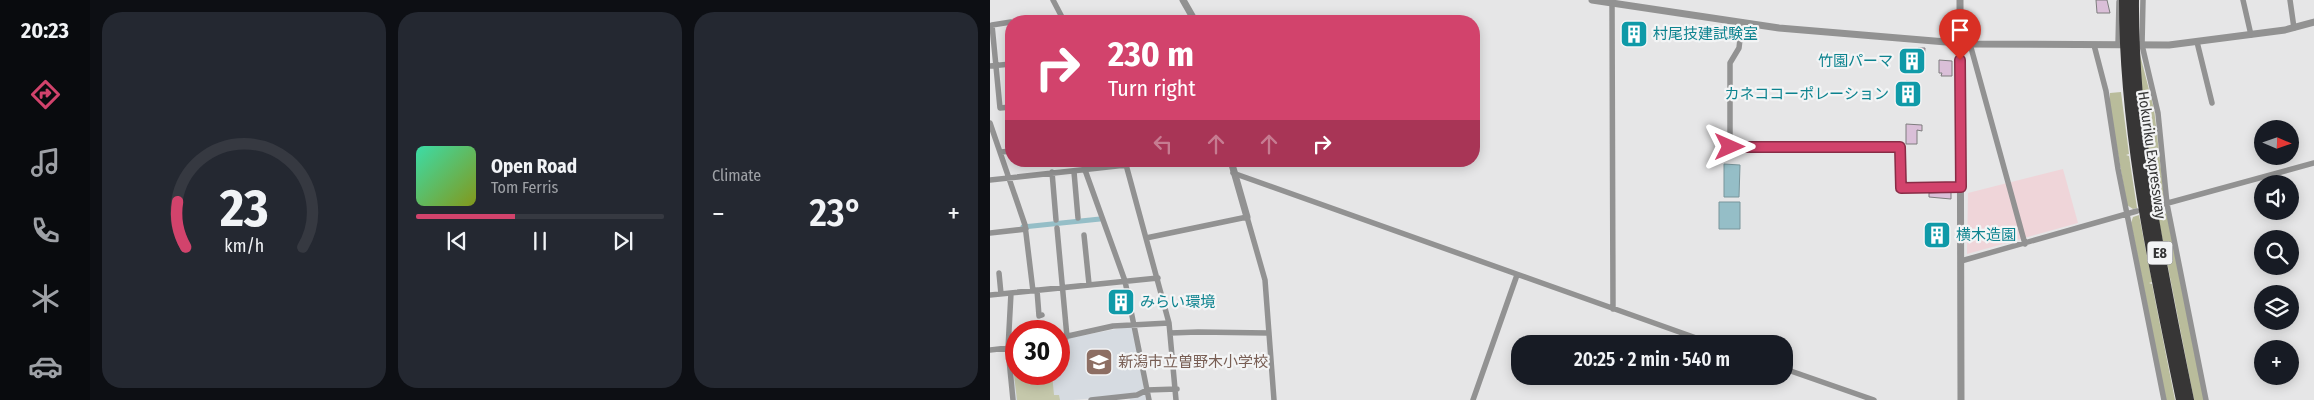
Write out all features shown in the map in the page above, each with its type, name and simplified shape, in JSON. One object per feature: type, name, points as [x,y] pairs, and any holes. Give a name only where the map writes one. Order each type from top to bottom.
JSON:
[{"type":"highway","name":"Hokuriku Expressway","points":[[2124,0],[2126,70],[2152,215],[2189,400]]},
{"type":"highway","name":"Hokuriku Expressway","points":[[2134,0],[2133,106],[2143,208],[2180,400]]},
{"type":"street","points":[[1053,0],[1061,15]]},
{"type":"street","points":[[1183,0],[1192,15]]},
{"type":"street","points":[[1592,0],[1635,3],[1742,22],[1845,34],[1970,44],[2142,45],[2197,42],[2294,28],[2314,22]]},
{"type":"street","points":[[1960,0],[1961,400]]},
{"type":"street","points":[[2118,45],[2119,0]]},
{"type":"street","points":[[2143,0],[2142,45],[2158,113],[2167,204],[2206,400]]},
{"type":"street","points":[[2244,0],[2252,35]]},
{"type":"street","points":[[2290,0],[2294,28]]},
{"type":"street","points":[[1612,2],[1613,308]]},
{"type":"street","points":[[1742,22],[1739,48],[1730,63],[1730,147],[1900,147],[1901,188],[1961,187]]},
{"type":"street","points":[[1005,23],[992,25],[993,66],[1000,108],[1005,108]]},
{"type":"street","points":[[2197,42],[2212,103]]},
{"type":"street","points":[[1970,44],[2025,244]]},
{"type":"street","points":[[2094,45],[2106,91],[2107,110],[2164,400]]},
{"type":"street","points":[[990,123],[1026,229],[1039,316],[1042,316]]},
{"type":"street","points":[[1000,152],[1005,152]]},
{"type":"street","points":[[2158,206],[2314,163]]},
{"type":"street","points":[[990,180],[1052,172],[1074,172],[1103,167]]},
{"type":"street","points":[[1127,167],[1169,323],[1177,389],[1176,400]]},
{"type":"street","points":[[1232,167],[1265,280],[1274,400]]},
{"type":"street","points":[[1085,170],[1124,281],[1149,400]]},
{"type":"street","points":[[1052,172],[1056,220]]},
{"type":"street","points":[[1074,172],[1078,218]]},
{"type":"street","points":[[1233,172],[1688,335]]},
{"type":"street","points":[[1961,261],[2137,211]]},
{"type":"street","points":[[1146,238],[1246,217]]},
{"type":"street","points":[[1057,228],[1066,320]]},
{"type":"street","points":[[990,233],[1026,229]]},
{"type":"street","points":[[1084,235],[1089,284]]},
{"type":"street","points":[[999,273],[1001,294]]},
{"type":"street","points":[[1473,400],[1517,275]]},
{"type":"street","points":[[990,295],[1158,278]]},
{"type":"street","points":[[1010,320],[1011,293]]},
{"type":"street","points":[[1070,336],[1113,326],[1169,323]]},
{"type":"street","points":[[1170,333],[1268,333]]},
{"type":"street","points":[[990,350],[1005,349]]},
{"type":"street","points":[[1793,372],[1874,400]]},
{"type":"street","points":[[1012,385],[1013,400]]},
{"type":"street","points":[[1091,400],[1137,395],[1148,390],[1177,389]]},
{"type":"shaded area","points":[[2063,169],[2078,223],[1967,254],[1968,193]]},
{"type":"shaded area","name":"新潟市立曽野木小学校","points":[[1132,326],[1146,400],[1130,400],[1129,395],[1073,400],[1015,400],[1013,385],[1070,385],[1070,338]]},
{"type":"green space","points":[[2139,51],[2154,109],[2164,195],[2161,200],[2155,203],[2143,113]]},
{"type":"green space","points":[[2121,92],[2129,154],[2126,155],[2129,156],[2137,208],[2133,209],[2127,205],[2110,108],[2110,93]]},
{"type":"green space","points":[[2157,211],[2163,211],[2167,215],[2204,400],[2194,400]]},
{"type":"green space","points":[[2139,215],[2152,282],[2149,283],[2152,284],[2175,400],[2166,400],[2131,223],[2133,217]]},
{"type":"green space","points":[[1015,385],[1053,385],[1054,395],[1059,395],[1060,400],[1017,400]]},
{"type":"water","points":[[1724,164],[1740,165],[1739,197],[1724,197]]},
{"type":"water","points":[[1719,202],[1740,202],[1740,229],[1719,229]]},
{"type":"building","points":[[2096,0],[2107,0],[2110,13],[2097,13]]},
{"type":"building","points":[[1918,48],[1925,48],[1924,59],[1917,59],[1917,66],[1910,66],[1908,64],[1910,51],[1918,51]]},
{"type":"building","points":[[1939,60],[1952,61],[1952,76],[1941,76],[1942,73],[1939,73]]},
{"type":"building","name":"カネココーポレーション","points":[[1906,81],[1918,82],[1918,86],[1912,86],[1911,99],[1905,98]]},
{"type":"building","points":[[1906,124],[1922,125],[1922,131],[1917,130],[1917,144],[1906,144]]},
{"type":"building","points":[[1951,192],[1951,199],[1929,197],[1929,193]]},
{"type":"building","name":"横木造園","points":[[1930,230],[1945,231],[1945,239],[1930,239]]},
{"type":"waterway","points":[[1023,227],[1100,219]]},
{"type":"place","name":"村尾技建試験室","points":[[1634,34]]},
{"type":"place","name":"竹園パーマ","points":[[1912,61]]},
{"type":"place","name":"カネココーポレーション","points":[[1908,94]]},
{"type":"place","name":"横木造園","points":[[1937,235]]},
{"type":"place","name":"みらい環境","points":[[1121,302]]},
{"type":"place","name":"新潟市立曽野木小学校","points":[[1099,362]]},
{"type":"route","points":[[1730,147],[1900,147],[1901,188],[1961,187],[1960,60]]}]
